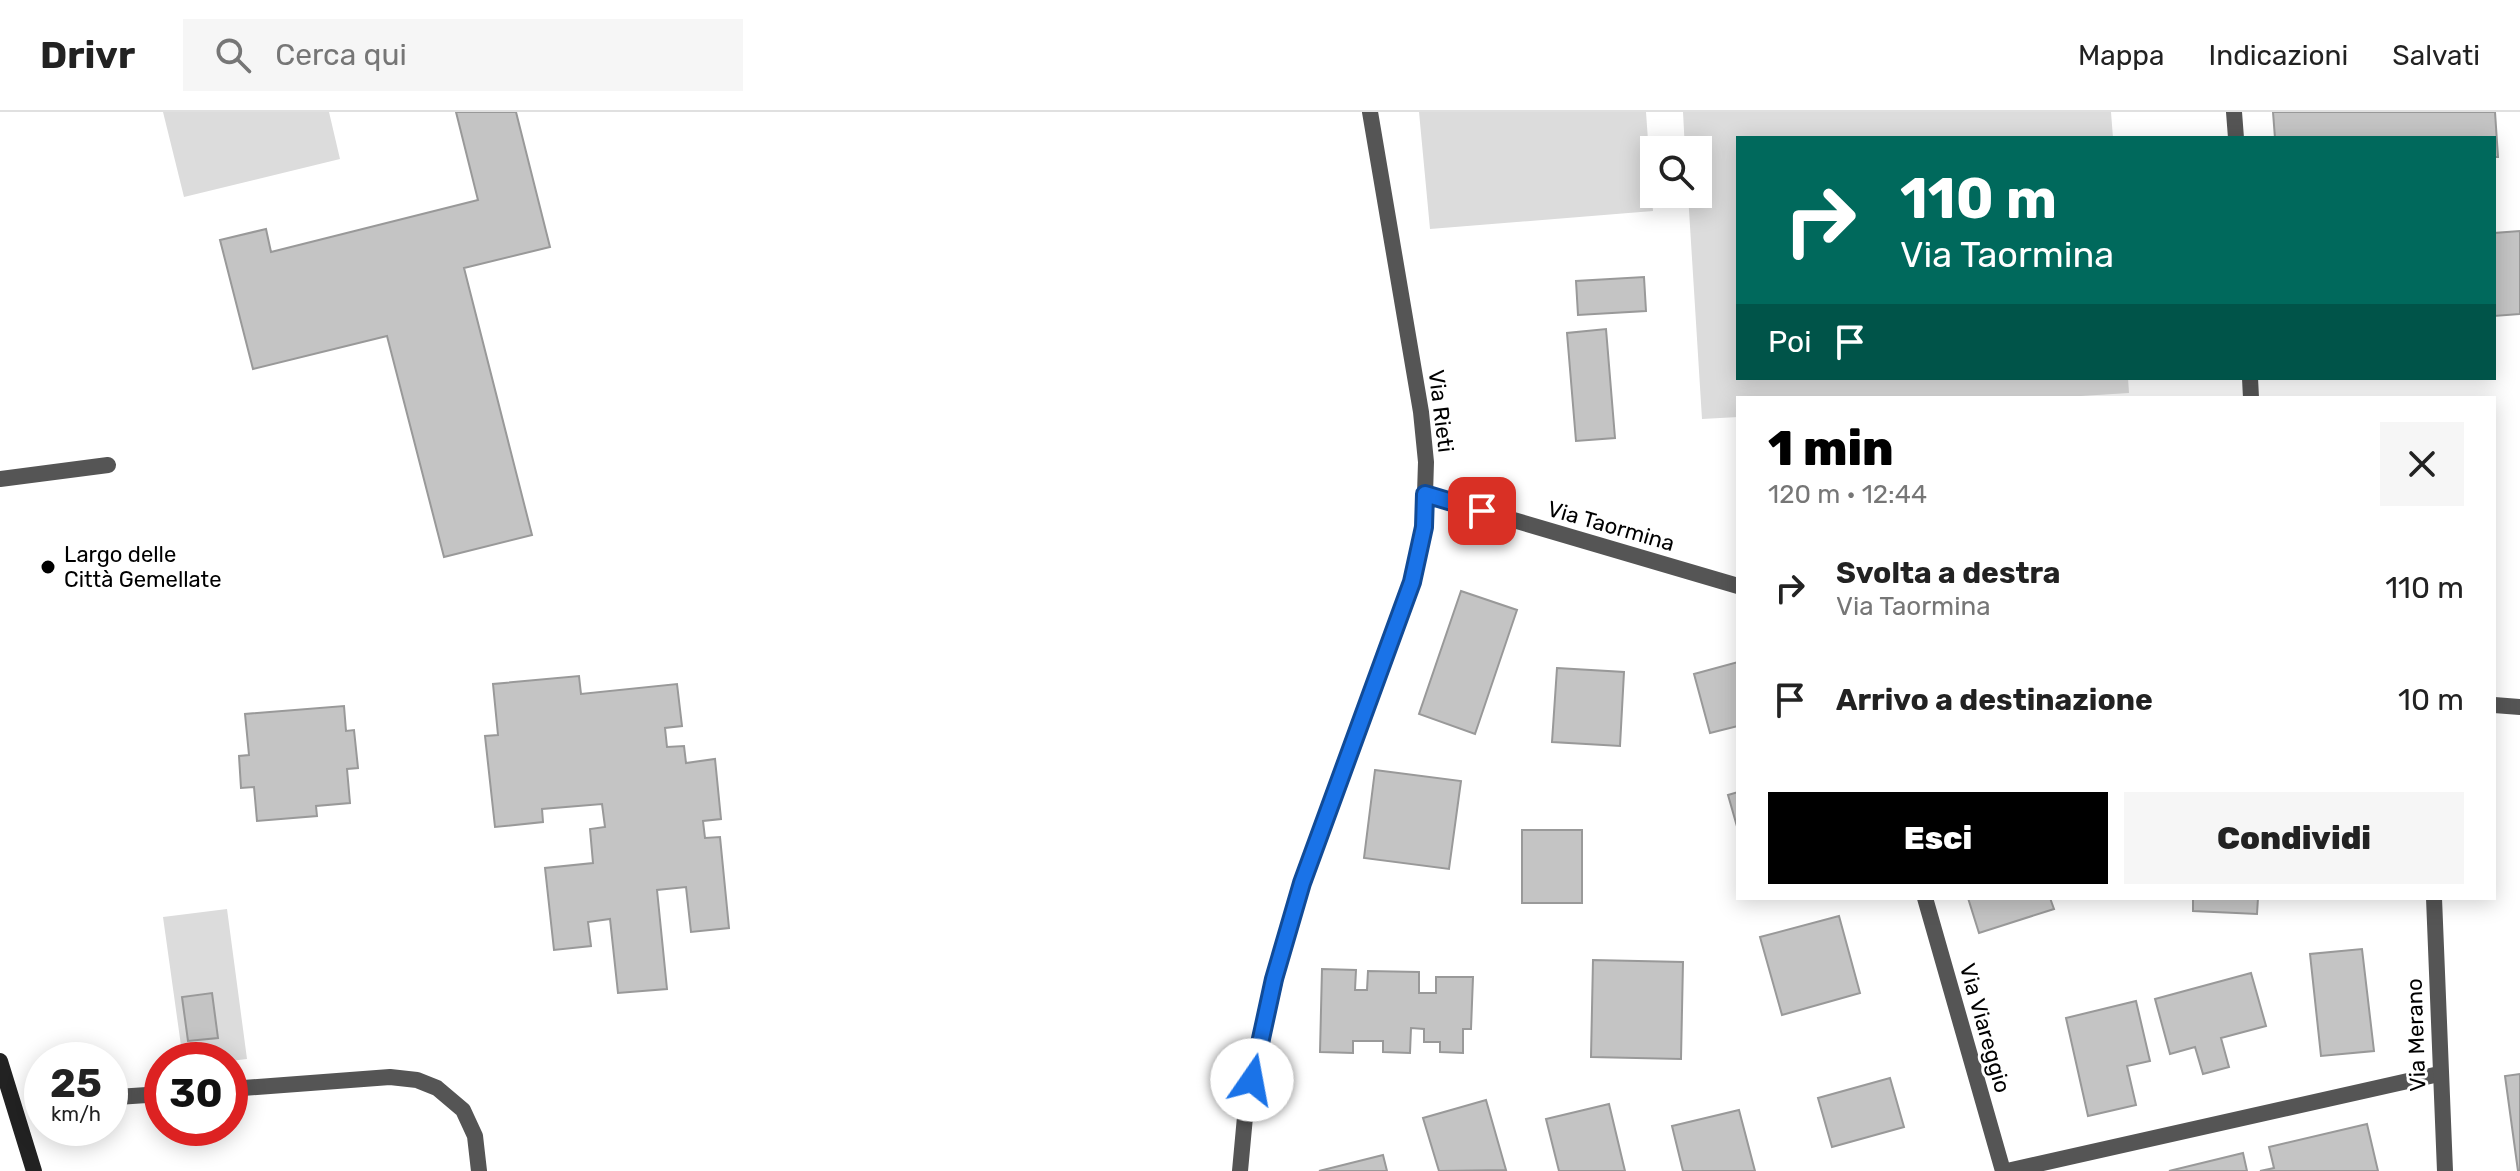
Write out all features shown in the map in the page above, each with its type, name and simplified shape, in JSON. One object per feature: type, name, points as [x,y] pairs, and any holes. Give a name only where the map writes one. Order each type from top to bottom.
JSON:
[{"type":"main road","points":[[0,1061],[34,1171]]},
{"type":"main road","points":[[22,1171],[23,1138]]},
{"type":"street","name":"Via Rieti","points":[[1240,1171],[1246,1106],[1287,930],[1317,839],[1412,582],[1424,527],[1426,462],[1421,412],[1370,112]]},
{"type":"street","points":[[2234,112],[2236,136]]},
{"type":"street","points":[[0,479],[108,465]]},
{"type":"street","name":"Via Taormina","points":[[1425,494],[1736,585]]},
{"type":"street","points":[[2496,705],[2520,707]]},
{"type":"street","name":"Via Viareggio","points":[[1926,900],[2005,1171]]},
{"type":"street","name":"Via Merano","points":[[2434,900],[2445,1171]]},
{"type":"street","points":[[2005,1171],[2439,1074]]},
{"type":"street","points":[[248,1088],[390,1077],[417,1080],[437,1088],[463,1110],[475,1136],[479,1171]]},
{"type":"shaded area","points":[[163,112],[329,112],[340,159],[184,197]]},
{"type":"shaded area","points":[[1419,112],[1646,112],[1648,136],[1640,136],[1640,208],[1653,208],[1653,211],[1430,229]]},
{"type":"shaded area","points":[[1683,112],[2111,112],[2113,136],[1736,136],[1736,380],[2128,380],[2129,393],[2081,396],[1736,396],[1736,417],[1702,419],[1689,208],[1712,208],[1712,136],[1684,136]]},
{"type":"shaded area","points":[[227,909],[245,1042],[180,1042],[163,917]]},
{"type":"building","points":[[456,112],[516,112],[550,247],[464,268],[532,535],[444,557],[387,336],[253,369],[220,240],[266,229],[271,252],[478,200]]},
{"type":"building","points":[[2273,112],[2495,112],[2498,157],[2496,136],[2275,136]]},
{"type":"building","points":[[2520,231],[2520,314],[2496,316],[2496,233]]},
{"type":"building","points":[[1644,277],[1646,311],[1578,315],[1576,281]]},
{"type":"building","points":[[1606,329],[1615,438],[1576,441],[1567,333]]},
{"type":"building","points":[[1461,591],[1517,610],[1475,734],[1419,714]]},
{"type":"building","points":[[1736,663],[1736,726],[1710,733],[1694,674]]},
{"type":"building","points":[[1557,668],[1624,672],[1620,746],[1552,742]]},
{"type":"building","points":[[579,676],[581,694],[677,684],[682,726],[665,728],[667,747],[684,746],[686,763],[715,759],[721,819],[703,821],[705,838],[720,837],[729,928],[691,932],[686,887],[657,890],[667,989],[618,993],[610,919],[588,922],[591,946],[554,950],[545,868],[593,863],[590,829],[605,827],[602,804],[542,809],[543,822],[495,827],[485,736],[498,735],[493,684]]},
{"type":"building","points":[[344,706],[346,731],[354,730],[358,768],[347,769],[350,803],[316,806],[317,816],[257,821],[254,787],[241,788],[239,756],[249,755],[245,714]]},
{"type":"building","points":[[1375,770],[1461,781],[1449,869],[1364,858]]},
{"type":"building","points":[[1736,793],[1736,823],[1728,795]]},
{"type":"building","points":[[1522,830],[1582,830],[1582,903],[1522,903]]},
{"type":"building","points":[[1969,900],[2051,900],[2054,909],[1979,933]]},
{"type":"building","points":[[2193,900],[2258,900],[2257,914],[2193,911]]},
{"type":"building","points":[[1839,916],[1860,993],[1782,1015],[1760,937]]},
{"type":"building","points":[[2362,949],[2374,1051],[2321,1056],[2310,954]]},
{"type":"building","points":[[1593,960],[1683,962],[1681,1059],[1591,1057]]},
{"type":"building","points":[[1322,969],[1356,970],[1355,990],[1367,990],[1368,971],[1419,972],[1419,993],[1436,993],[1436,977],[1473,977],[1471,1029],[1463,1029],[1463,1053],[1440,1052],[1440,1042],[1424,1042],[1424,1029],[1411,1028],[1410,1053],[1383,1052],[1383,1041],[1353,1041],[1353,1053],[1320,1052]]},
{"type":"building","points":[[2251,973],[2266,1026],[2221,1038],[2229,1067],[2203,1074],[2195,1047],[2170,1054],[2155,999]]},
{"type":"building","points":[[212,993],[218,1038],[188,1041],[182,997]]},
{"type":"building","points":[[2136,1001],[2150,1061],[2127,1066],[2136,1105],[2088,1116],[2066,1018]]},
{"type":"building","points":[[2520,1074],[2520,1171],[2518,1171],[2505,1076]]},
{"type":"building","points":[[1890,1078],[1904,1127],[1832,1147],[1818,1098]]},
{"type":"building","points":[[1486,1100],[1506,1170],[1439,1171],[1423,1118]]},
{"type":"building","points":[[1609,1104],[1625,1171],[1559,1171],[1546,1119]]},
{"type":"building","points":[[1739,1110],[1755,1171],[1683,1171],[1672,1126]]},
{"type":"building","points":[[2367,1124],[2378,1171],[2260,1171],[2274,1168],[2269,1147]]},
{"type":"building","points":[[2243,1153],[2247,1171],[2169,1171]]},
{"type":"building","points":[[1383,1155],[1387,1171],[1319,1171]]},
{"type":"place","name":"Largo delle Città Gemellate","points":[[48,567]]},
{"type":"route","points":[[1252,1080],[1274,979],[1302,883],[1412,582],[1424,527],[1425,494],[1482,511]]}]
